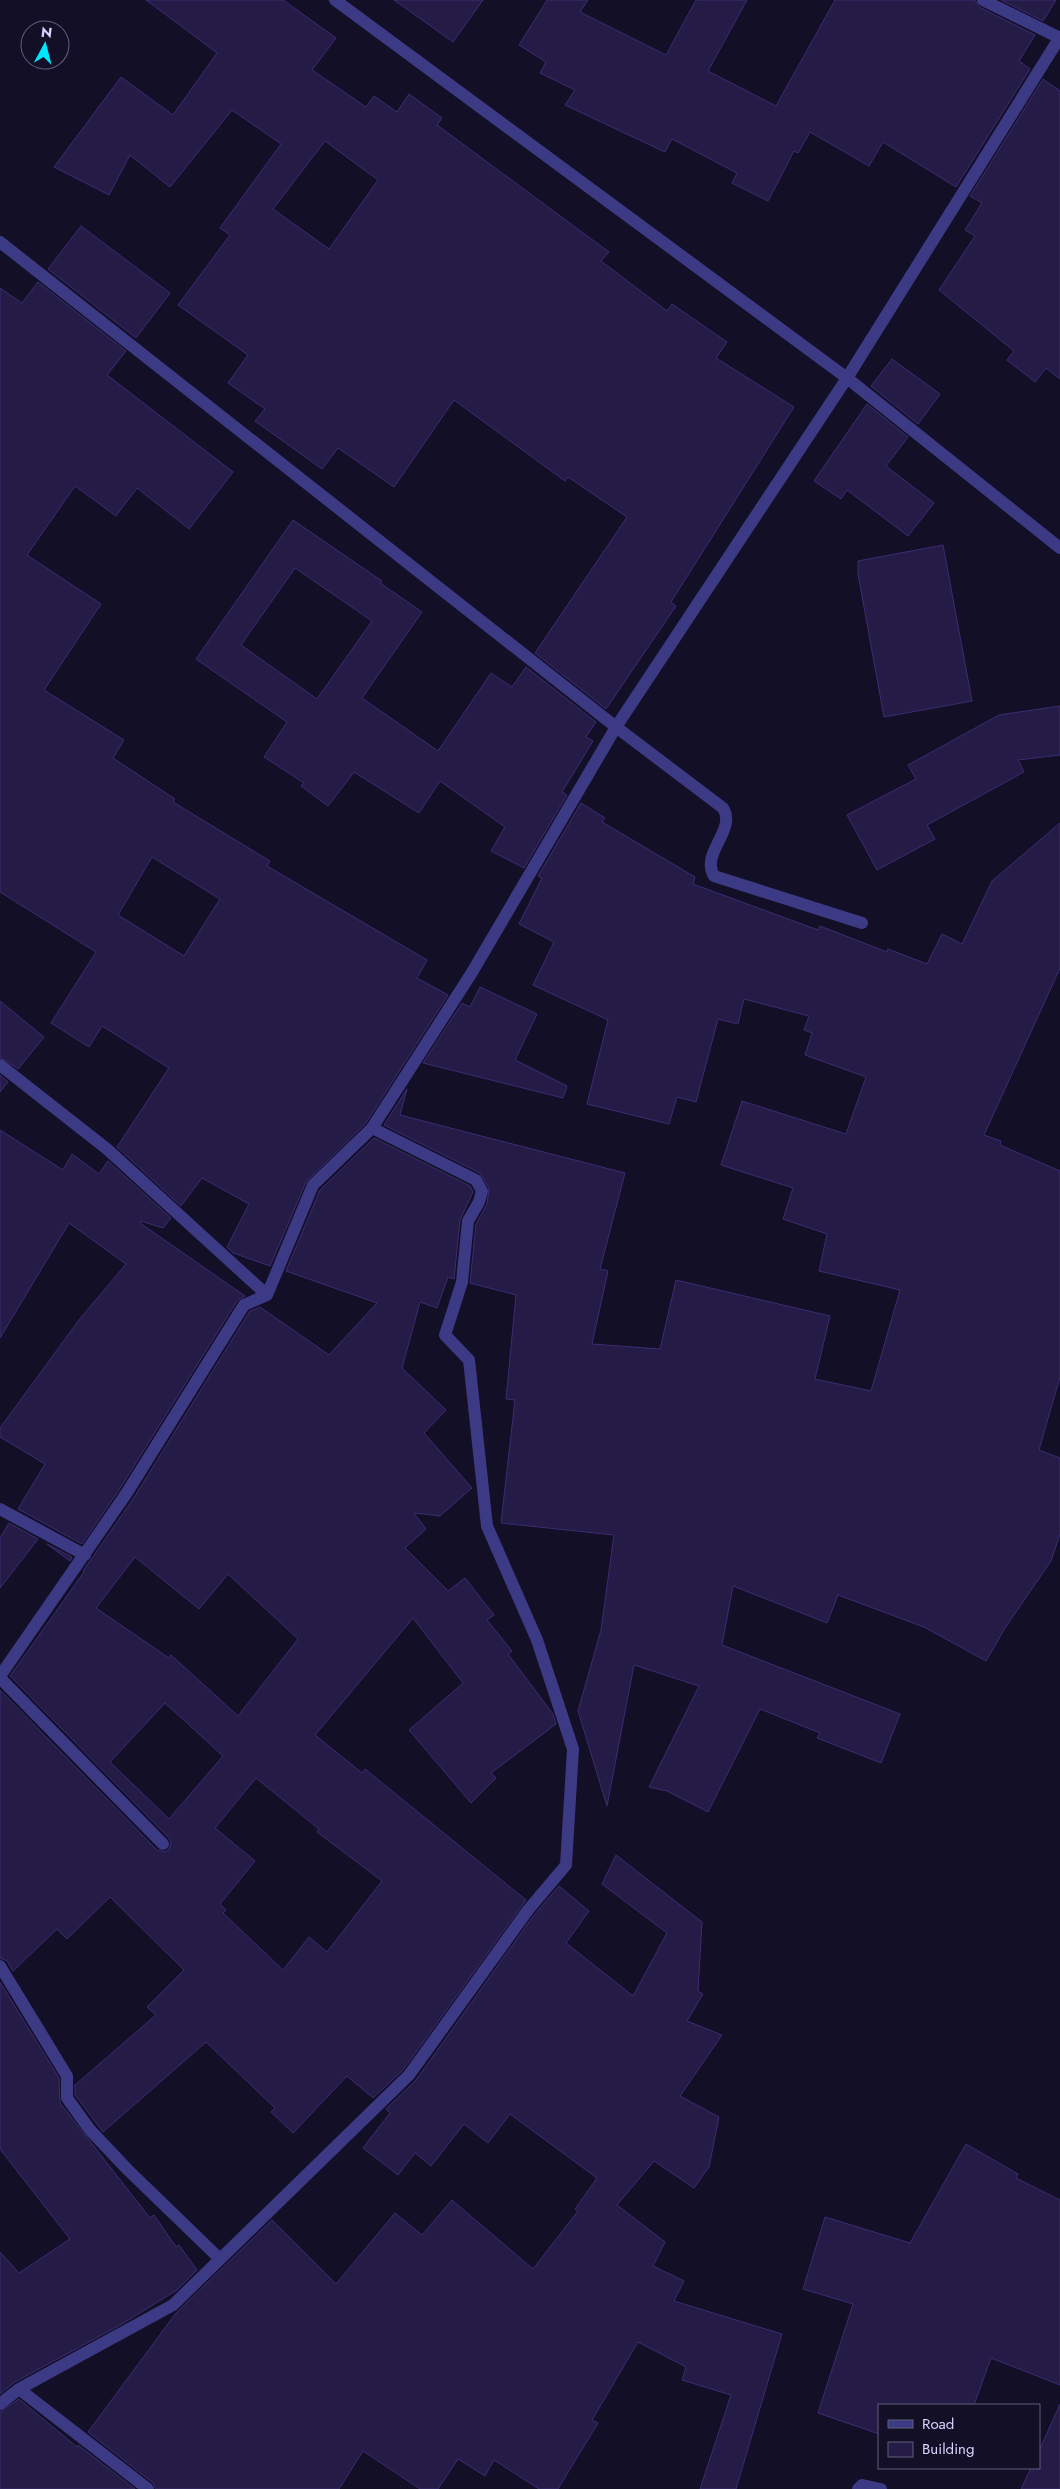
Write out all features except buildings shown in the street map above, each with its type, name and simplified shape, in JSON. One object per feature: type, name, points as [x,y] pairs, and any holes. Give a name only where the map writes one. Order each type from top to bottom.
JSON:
[{"type":"street","points":[[335,0],[847,378],[1060,548]]},
{"type":"street","points":[[163,1844],[0,1677],[85,1555],[244,1304],[267,1295],[313,1185],[372,1128],[471,974],[616,728],[847,378],[1060,38],[982,0]]},
{"type":"street","points":[[0,242],[616,728],[723,808],[727,814],[726,823],[710,860],[709,869],[714,876],[862,923]]},
{"type":"street","points":[[0,1065],[107,1149],[267,1295]]},
{"type":"street","points":[[0,2404],[19,2390],[173,2305],[415,2069],[528,1910],[566,1865],[573,1749],[537,1640],[487,1526],[469,1360],[445,1335],[462,1282],[468,1221],[479,1202],[482,1190],[476,1180],[372,1128]]},
{"type":"street","points":[[0,1509],[85,1555]]},
{"type":"street","points":[[0,1966],[67,2076],[67,2098],[90,2130],[128,2170],[220,2259]]},
{"type":"street","points":[[19,2390],[148,2489]]},
{"type":"street","points":[[858,2489],[862,2484],[881,2489]]}]
